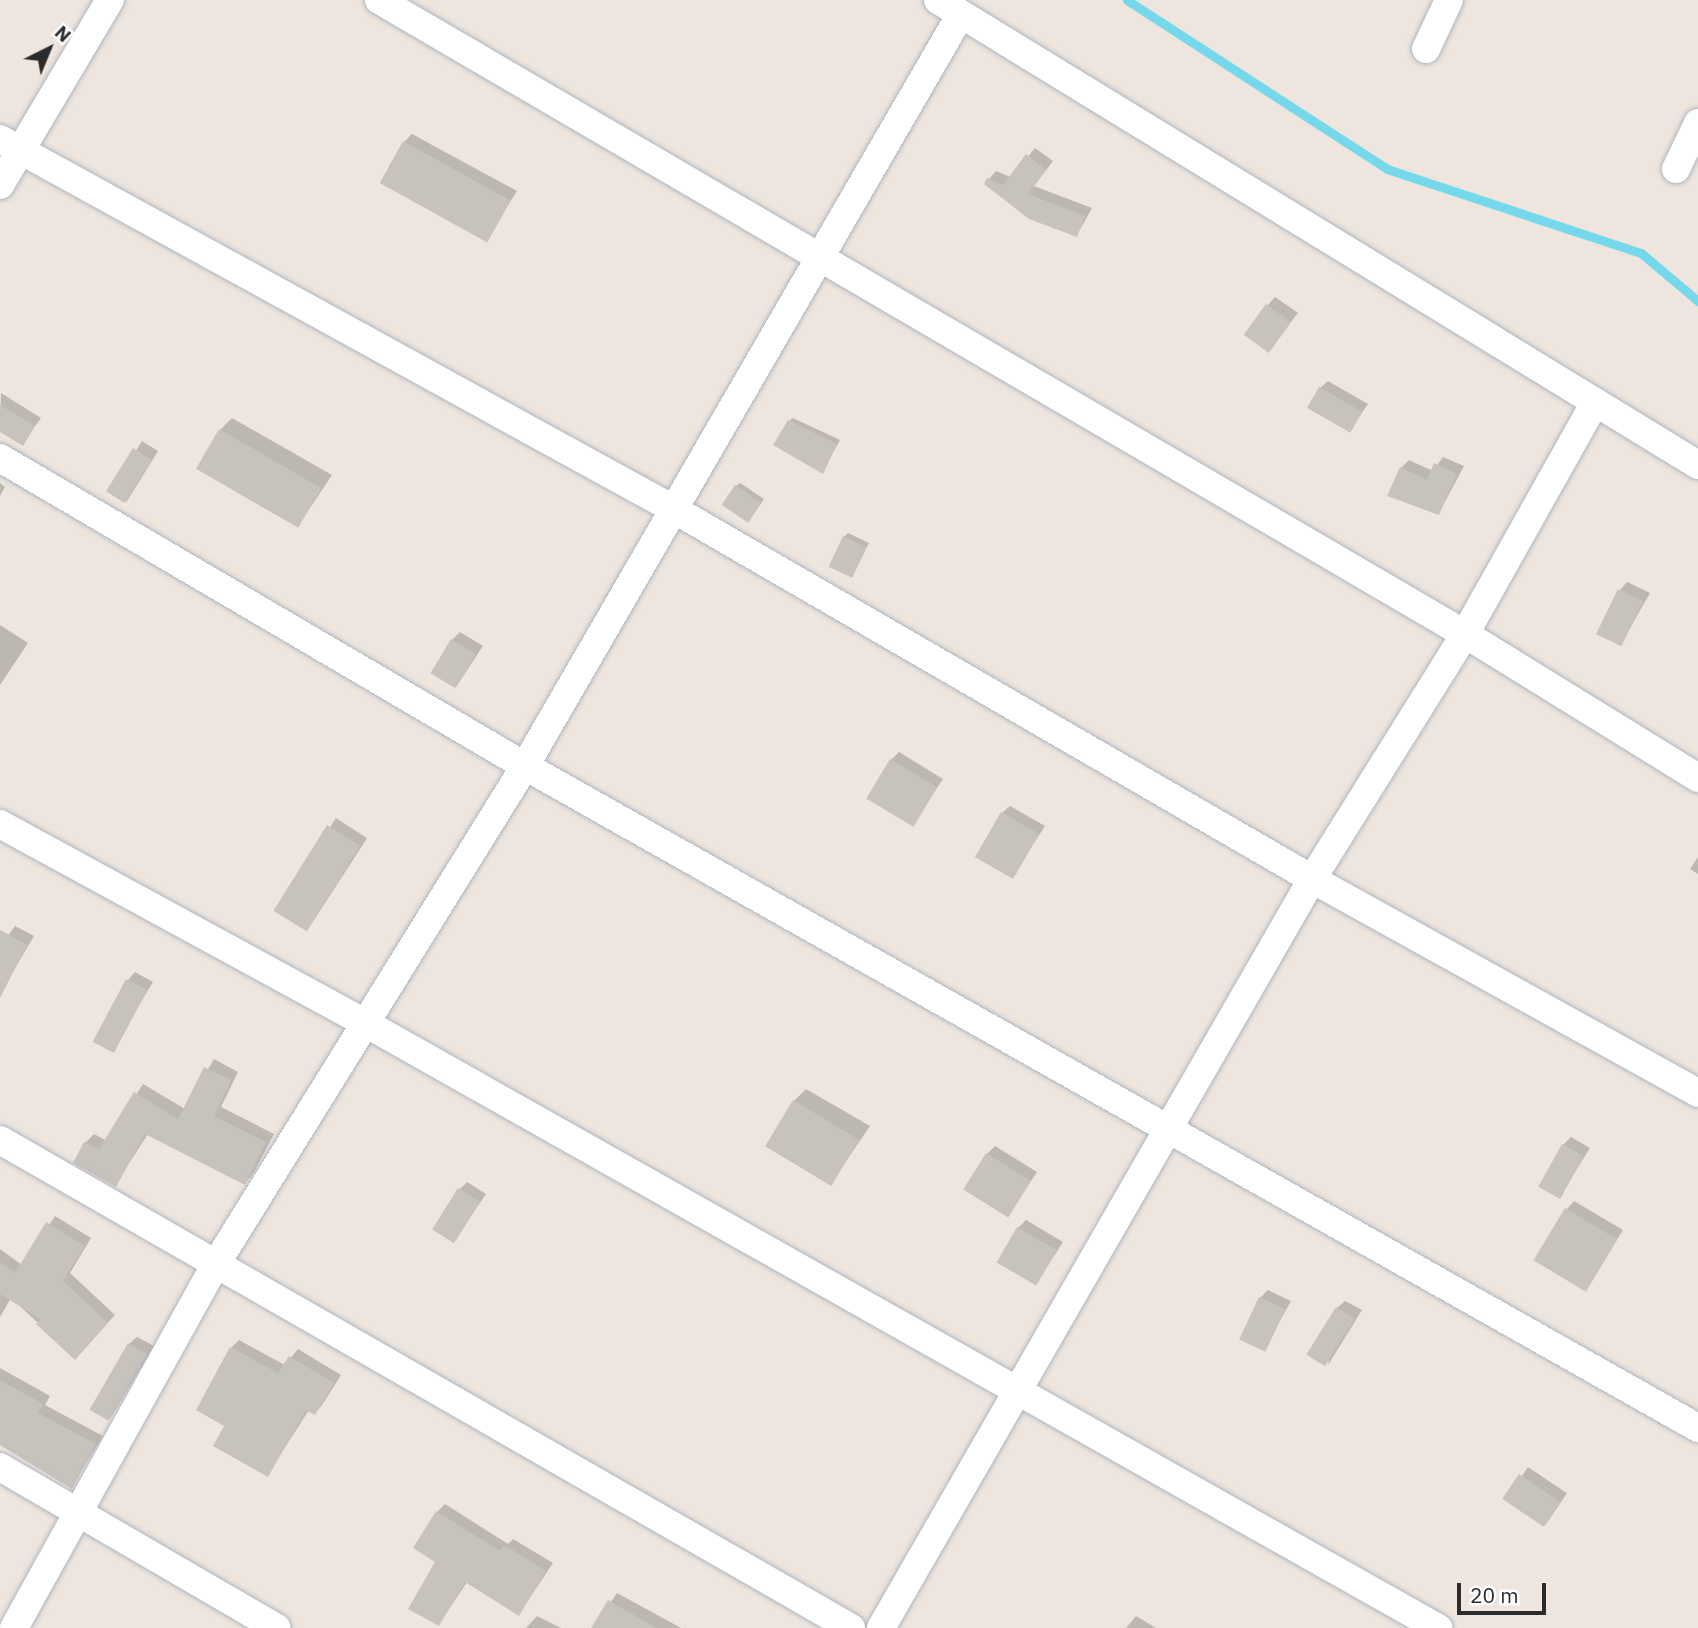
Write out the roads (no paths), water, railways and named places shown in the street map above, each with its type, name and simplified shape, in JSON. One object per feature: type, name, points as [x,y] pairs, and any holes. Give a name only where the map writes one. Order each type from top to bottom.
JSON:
[{"type":"street","points":[[0,185],[10,145],[110,0]]},
{"type":"street","points":[[379,0],[1465,634],[1698,778]]},
{"type":"street","points":[[1426,49],[1449,0]]},
{"type":"street","points":[[14,1628],[216,1264],[526,766],[675,510],[818,256],[949,7],[1698,466]]},
{"type":"street","points":[[1676,169],[1698,123]]},
{"type":"street","points":[[10,145],[675,510],[1312,879],[1698,1093]]},
{"type":"street","points":[[881,1628],[1312,879],[1465,634],[1595,402]]},
{"type":"street","points":[[0,458],[526,766],[1170,1126],[1698,1428]]},
{"type":"street","points":[[0,824],[367,1024],[1438,1628]]},
{"type":"street","points":[[0,1140],[851,1628]]},
{"type":"street","points":[[0,1467],[277,1628]]},
{"type":"waterway","points":[[1127,0],[1387,169],[1641,253],[1698,301]]}]
